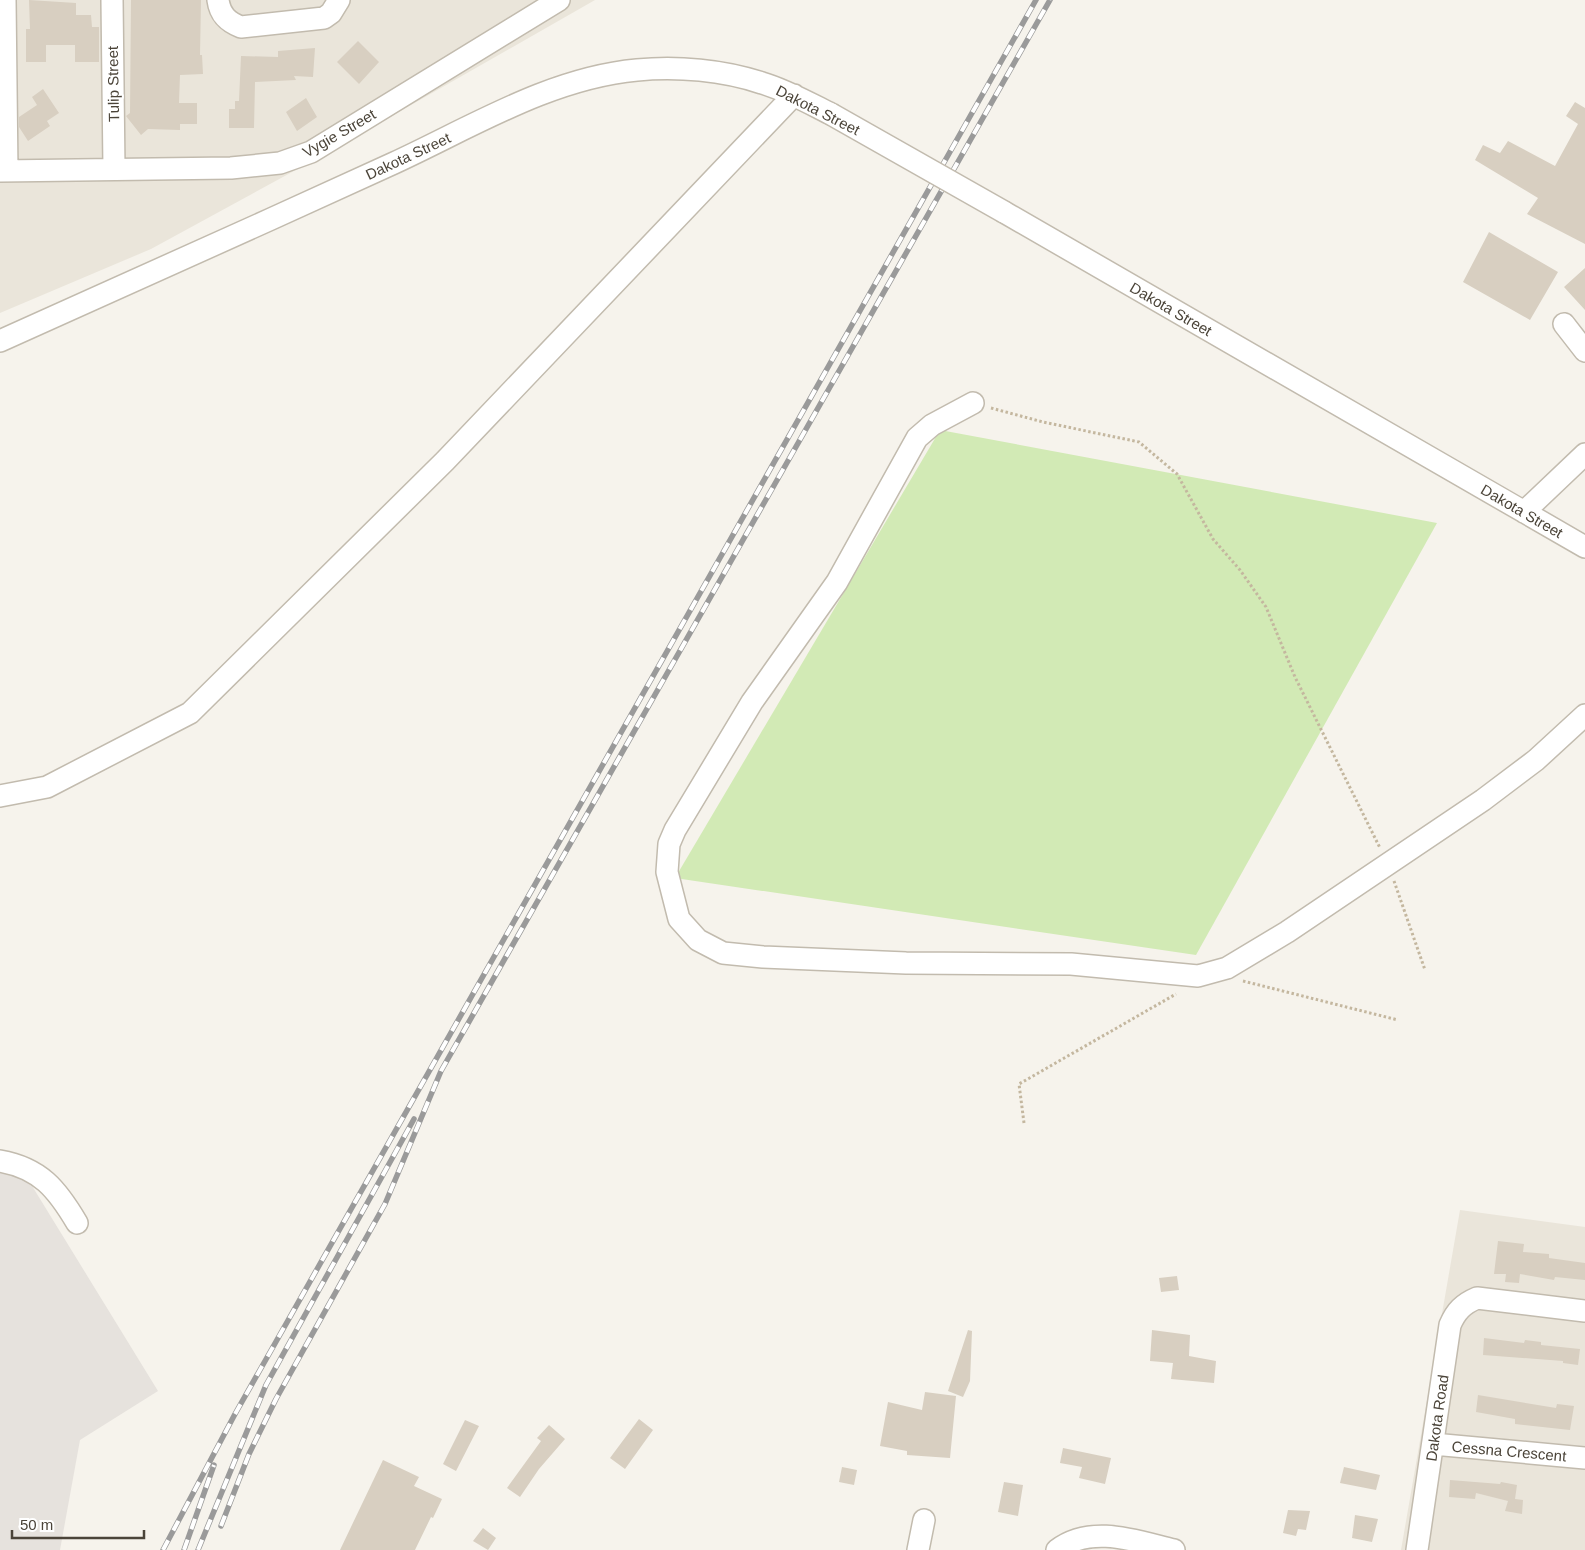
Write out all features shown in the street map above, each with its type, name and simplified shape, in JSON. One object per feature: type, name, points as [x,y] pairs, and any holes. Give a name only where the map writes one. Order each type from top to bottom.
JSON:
[{"type":"street","points":[[4,171],[6,0]]},
{"type":"street","name":"Tulip Street","points":[[112,0],[114,169]]},
{"type":"street","points":[[218,0],[223,15],[230,23],[241,27],[324,18],[332,13],[338,0]]},
{"type":"street","name":"Vygie Street","points":[[4,171],[231,168],[266,166],[291,160],[333,139],[550,2]]},
{"type":"street","name":"Dakota Street","points":[[0,341],[395,162],[533,97],[560,88],[635,70],[700,70],[761,82],[794,95],[831,114],[1585,547]]},
{"type":"street","points":[[0,796],[47,787],[190,713],[445,461],[794,95]]},
{"type":"street","points":[[1564,324],[1585,351]]},
{"type":"street","points":[[973,402],[946,416],[917,438],[837,582],[752,702],[675,830],[666,859],[670,892],[679,919],[698,940],[716,951],[763,958],[906,963],[1070,964],[1184,976],[1211,973],[1227,968],[1286,932],[1483,800],[1536,760],[1585,715]]},
{"type":"street","points":[[1524,512],[1585,454]]},
{"type":"street","points":[[0,1161],[25,1167],[50,1185],[65,1202],[77,1223]]},
{"type":"street","name":"Dakota Road","points":[[1417,1550],[1450,1325],[1454,1314],[1462,1306],[1477,1298],[1585,1311]]},
{"type":"street","name":"Cessna Crescent","points":[[1433,1444],[1585,1458]]},
{"type":"street","points":[[918,1550],[924,1520]]},
{"type":"street","points":[[1057,1550],[1079,1538],[1116,1536],[1174,1550]]},
{"type":"path","points":[[973,402],[1043,422],[1139,442],[1177,474],[1212,539],[1240,570],[1266,607],[1295,677],[1388,864],[1426,970]]},
{"type":"path","points":[[1211,973],[1398,1020]]},
{"type":"path","points":[[1024,1123],[1019,1084],[1178,992]]},
{"type":"shaded area","points":[[0,0],[595,0],[327,153],[151,249],[0,313]]},
{"type":"shaded area","points":[[0,1165],[21,1168],[158,1391],[80,1440],[60,1550],[0,1550]]},
{"type":"shaded area","points":[[1460,1210],[1585,1227],[1585,1550],[1401,1550]]},
{"type":"green space","points":[[940,430],[1437,523],[1196,955],[675,878]]},
{"type":"building","points":[[29,0],[76,3],[76,15],[91,15],[92,27],[99,27],[99,62],[75,62],[75,45],[46,45],[46,62],[26,62],[26,29],[30,29]]},
{"type":"building","points":[[131,0],[201,0],[200,55],[202,55],[203,74],[180,75],[179,103],[197,103],[197,124],[180,124],[180,130],[148,129],[141,135],[126,116],[130,113]]},
{"type":"building","points":[[358,41],[379,62],[359,84],[337,62]]},
{"type":"building","points":[[315,48],[313,77],[294,76],[296,80],[255,82],[254,128],[229,128],[229,109],[235,109],[235,101],[239,101],[241,56],[278,57],[278,51]]},
{"type":"building","points":[[43,89],[59,113],[47,121],[50,126],[28,141],[19,127],[19,117],[37,105],[32,97]]},
{"type":"building","points":[[306,98],[317,117],[297,131],[286,112]]},
{"type":"building","points":[[1575,102],[1585,108],[1585,244],[1527,214],[1538,198],[1475,160],[1483,145],[1500,153],[1508,141],[1555,166],[1578,124],[1566,116]]},
{"type":"building","points":[[1489,232],[1558,272],[1530,320],[1463,282]]},
{"type":"building","points":[[1585,268],[1585,310],[1564,287]]},
{"type":"building","points":[[1498,1241],[1524,1244],[1523,1252],[1549,1254],[1549,1258],[1585,1263],[1585,1280],[1555,1277],[1554,1280],[1520,1274],[1519,1283],[1505,1282],[1506,1274],[1494,1274]]},
{"type":"building","points":[[1177,1276],[1179,1290],[1161,1292],[1159,1278]]},
{"type":"building","points":[[968,1330],[972,1331],[970,1381],[963,1397],[948,1391]]},
{"type":"building","points":[[1152,1330],[1190,1335],[1189,1356],[1216,1361],[1214,1383],[1171,1379],[1173,1363],[1150,1361]]},
{"type":"building","points":[[1484,1338],[1524,1343],[1525,1340],[1541,1342],[1541,1345],[1580,1349],[1578,1365],[1563,1363],[1563,1361],[1483,1355]]},
{"type":"building","points":[[925,1392],[956,1396],[950,1458],[907,1455],[907,1451],[880,1446],[888,1402],[922,1410]]},
{"type":"building","points":[[1478,1395],[1556,1408],[1557,1404],[1574,1406],[1570,1430],[1515,1424],[1515,1419],[1476,1412]]},
{"type":"building","points":[[639,1419],[653,1430],[625,1469],[610,1458]]},
{"type":"building","points":[[465,1420],[479,1426],[456,1471],[443,1464]]},
{"type":"building","points":[[549,1425],[565,1439],[539,1469],[520,1497],[507,1488],[541,1441],[537,1438]]},
{"type":"building","points":[[1063,1448],[1111,1458],[1105,1484],[1079,1478],[1082,1467],[1060,1463]]},
{"type":"building","points":[[383,1460],[419,1477],[414,1486],[442,1499],[433,1518],[431,1517],[415,1550],[340,1550]]},
{"type":"building","points":[[842,1467],[857,1470],[854,1485],[839,1482]]},
{"type":"building","points":[[1344,1467],[1380,1475],[1376,1490],[1340,1483]]},
{"type":"building","points":[[1450,1480],[1500,1484],[1501,1482],[1517,1485],[1515,1499],[1523,1500],[1522,1514],[1505,1511],[1508,1501],[1476,1493],[1475,1499],[1449,1497]]},
{"type":"building","points":[[1004,1482],[1023,1485],[1018,1516],[998,1512]]},
{"type":"building","points":[[1288,1510],[1310,1511],[1306,1530],[1298,1529],[1296,1536],[1283,1533]]},
{"type":"building","points":[[1355,1515],[1378,1519],[1372,1542],[1352,1538]]},
{"type":"building","points":[[483,1528],[496,1538],[488,1550],[473,1541]]},
{"type":"railway","points":[[163,1550],[235,1414],[1036,0]]},
{"type":"railway","points":[[221,1526],[249,1454],[276,1399],[385,1204],[441,1071],[1050,0]]},
{"type":"railway","points":[[198,1550],[266,1385],[414,1119]]},
{"type":"railway","points":[[184,1550],[214,1465]]}]
